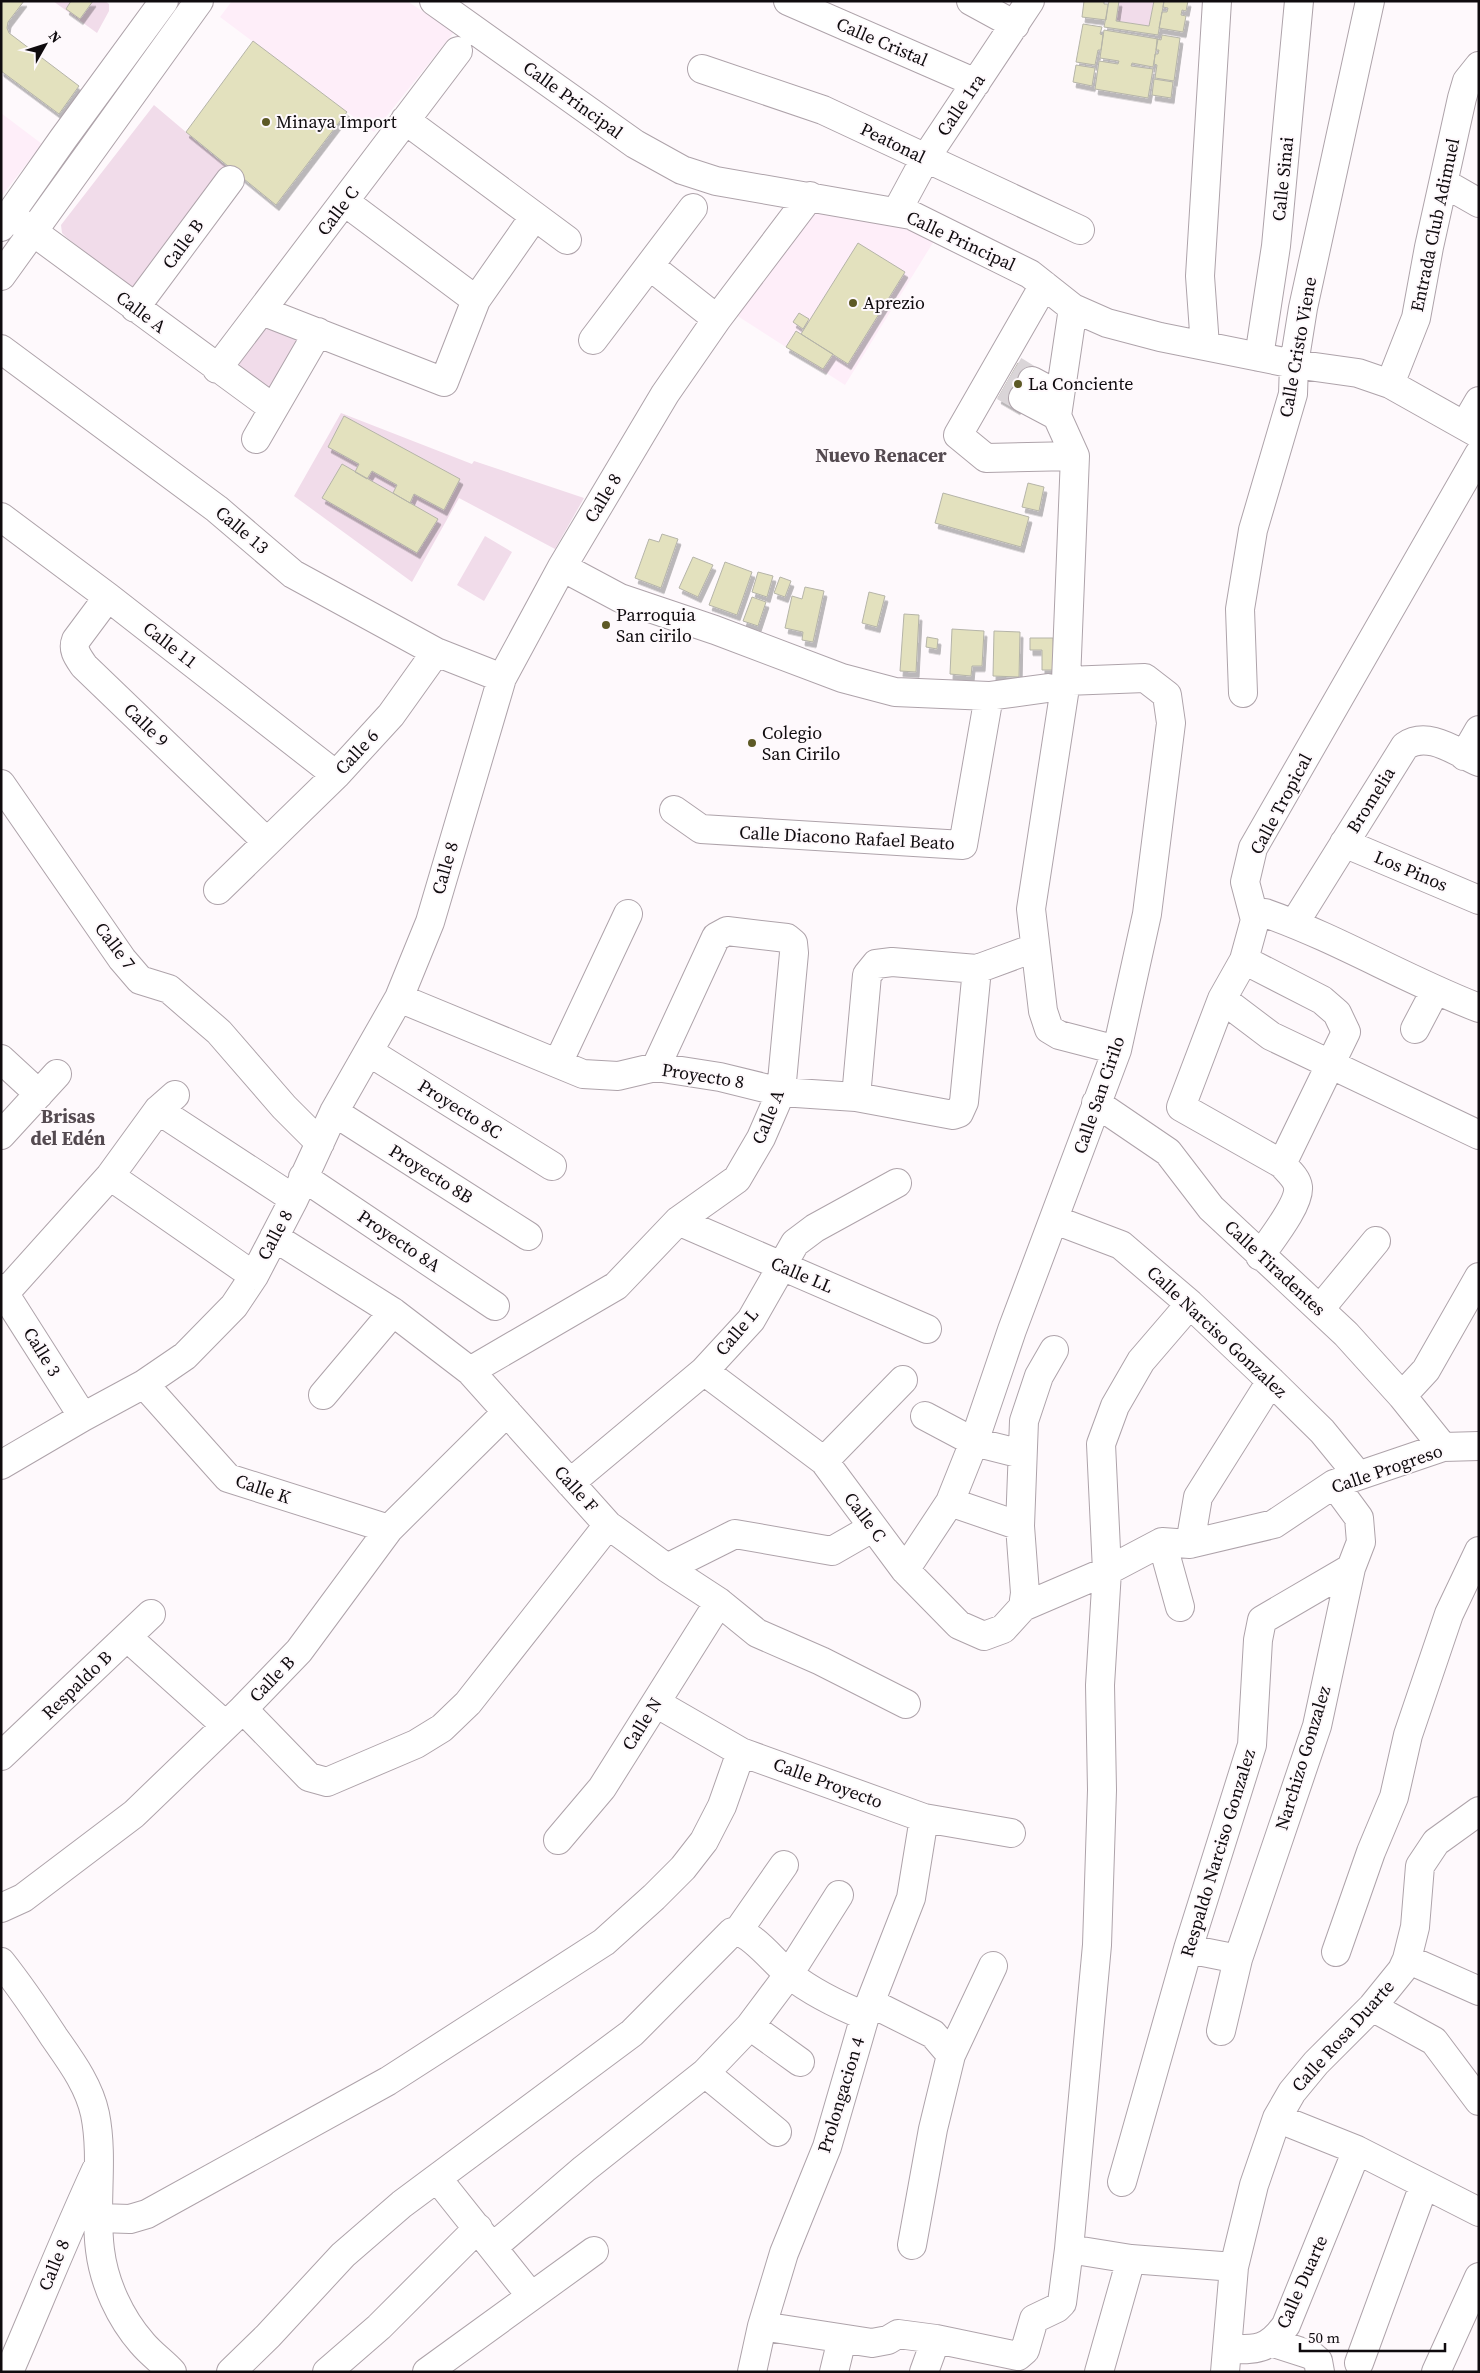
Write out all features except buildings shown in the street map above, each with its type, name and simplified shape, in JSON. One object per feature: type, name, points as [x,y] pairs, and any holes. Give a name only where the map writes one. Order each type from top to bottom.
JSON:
[{"type":"street","points":[[5,221],[164,1]]},
{"type":"street","points":[[1,276],[200,1]]},
{"type":"street","name":"Calle Principal","points":[[434,1],[635,144],[682,170],[716,180],[911,215],[1030,274],[1073,308],[1107,324],[1160,337],[1294,364],[1358,373],[1390,384],[1472,429]]},
{"type":"street","name":"Calle Cristal","points":[[788,1],[976,83]]},
{"type":"street","points":[[970,1],[1015,24]]},
{"type":"street","name":"Calle 1ra","points":[[897,211],[925,159],[1030,1]]},
{"type":"street","points":[[1205,346],[1200,276],[1217,1]]},
{"type":"street","name":"Calle Sinai","points":[[1259,357],[1276,246],[1299,1]]},
{"type":"street","name":"Calle Cristo Viene","points":[[1242,693],[1242,601],[1253,530],[1293,394],[1294,364],[1323,213],[1370,1]]},
{"type":"street","name":"Calle C","points":[[218,369],[345,202],[404,120],[458,51]]},
{"type":"street","name":"Entrada Club Adimuel","points":[[1390,384],[1416,318],[1429,247],[1462,98],[1467,81],[1479,66]]},
{"type":"street","name":"Peatonal","points":[[702,68],[823,110],[1080,230]]},
{"type":"street","points":[[404,120],[567,240]]},
{"type":"street","name":"Calle B","points":[[136,308],[230,180]]},
{"type":"street","points":[[1444,183],[1479,203]]},
{"type":"street","name":"Calle 8","points":[[2,1463],[83,1416],[144,1384],[185,1356],[234,1306],[254,1276],[299,1188],[334,1112],[399,998],[430,922],[502,678],[562,567],[665,394],[717,319],[810,196]]},
{"type":"street","points":[[345,202],[476,300]]},
{"type":"street","points":[[593,340],[693,208]]},
{"type":"street","points":[[262,311],[444,382],[476,300],[534,217]]},
{"type":"street","name":"Calle A","points":[[5,221],[33,231],[273,408]]},
{"type":"street","points":[[650,266],[717,319]]},
{"type":"street","points":[[1044,285],[1010,379],[958,435],[986,458],[1075,456]]},
{"type":"street","points":[[1073,308],[1059,406],[1075,456],[1057,684],[1030,909],[1043,1011],[1049,1028],[1060,1035],[1117,1050]]},
{"type":"street","points":[[256,439],[318,332]]},
{"type":"street","name":"Calle 13","points":[[1,349],[217,509],[293,574],[436,652],[502,678]]},
{"type":"street","points":[[1010,379],[1059,406]]},
{"type":"street","points":[[1472,429],[1479,401]]},
{"type":"street","name":"Calle Tropical","points":[[1255,920],[1244,882],[1253,848],[1479,454]]},
{"type":"street","name":"Calle 11","points":[[1,517],[108,597],[336,775]]},
{"type":"street","points":[[562,567],[620,598],[715,630],[842,678],[896,692],[989,696]]},
{"type":"street","name":"Calle 9","points":[[108,597],[76,640],[74,646],[76,653],[84,666],[267,842]]},
{"type":"street","name":"Calle 6","points":[[218,890],[336,775],[391,715],[436,652]]},
{"type":"street","name":"Calle San Cirilo","points":[[905,1570],[950,1502],[974,1442],[1012,1330],[1055,1220],[1096,1103],[1117,1050],[1147,914],[1171,723],[1167,694],[1145,678],[1057,684],[989,696]]},
{"type":"street","name":"Calle Diacono Rafael Beato","points":[[674,810],[701,829],[963,845],[989,696]]},
{"type":"street","points":[[1472,759],[1479,730]]},
{"type":"street","name":"Bromelia","points":[[1294,924],[1405,746],[1413,740],[1430,739],[1472,759]]},
{"type":"street","name":"Calle 7","points":[[1,784],[122,959],[140,980],[169,989],[219,1032],[284,1107],[320,1143]]},
{"type":"street","name":"Los Pinos","points":[[1344,843],[1479,900]]},
{"type":"street","points":[[1260,1256],[1296,1199],[1298,1186],[1282,1164],[1181,1107],[1222,999],[1244,960],[1255,920],[1265,913],[1294,924],[1435,991],[1479,1008]]},
{"type":"street","points":[[558,1063],[628,914]]},
{"type":"street","name":"Calle A","points":[[470,1371],[616,1286],[678,1221],[737,1179],[761,1138],[781,1092],[795,947],[787,938],[727,931],[716,937],[656,1067]]},
{"type":"street","points":[[856,1097],[867,975],[876,964],[892,962],[977,968],[1034,948]]},
{"type":"street","points":[[1244,960],[1322,1000],[1337,1012],[1346,1032],[1329,1063],[1282,1164]]},
{"type":"street","name":"Proyecto 8","points":[[399,998],[583,1074],[618,1076],[656,1067],[728,1079],[781,1092],[856,1097],[948,1116],[959,1113],[964,1102],[977,968]]},
{"type":"street","points":[[1415,1029],[1435,991]]},
{"type":"street","points":[[1222,999],[1271,1036],[1479,1135]]},
{"type":"street","name":"Proyecto 8C","points":[[369,1052],[552,1166]]},
{"type":"street","points":[[1,1059],[39,1094]]},
{"type":"street","points":[[1,1135],[57,1074]]},
{"type":"street","name":"Proyecto 8A","points":[[110,1176],[166,1102],[299,1188],[494,1306]]},
{"type":"street","name":"Calle Tiradentes","points":[[1096,1103],[1168,1152],[1211,1208],[1260,1256],[1320,1309],[1402,1396],[1443,1448]]},
{"type":"street","name":"Proyecto 8B","points":[[334,1112],[528,1236]]},
{"type":"street","points":[[3,1291],[110,1176],[254,1276]]},
{"type":"street","name":"Calle L","points":[[570,1483],[704,1371],[751,1320],[795,1243],[815,1228],[897,1183]]},
{"type":"street","name":"Calle Narciso Gonzalez","points":[[1055,1220],[1121,1246],[1190,1304],[1322,1432],[1346,1479]]},
{"type":"street","name":"Calle LL","points":[[678,1221],[927,1329]]},
{"type":"street","name":"Calle F","points":[[274,1237],[393,1312],[470,1371],[608,1524],[667,1568],[719,1602],[758,1633],[821,1661],[906,1704]]},
{"type":"street","points":[[1320,1309],[1376,1241]]},
{"type":"street","points":[[1402,1396],[1426,1370],[1479,1277]]},
{"type":"street","name":"Calle 3","points":[[3,1291],[83,1416]]},
{"type":"street","points":[[762,2326],[872,2344],[888,2340],[898,2334],[936,2339],[1018,2356],[1026,2350],[1034,2318],[1057,2308],[1062,2303],[1069,2249],[1097,1945],[1102,1790],[1100,1685],[1107,1571],[1101,1444],[1115,1406],[1140,1361],[1190,1304]]},
{"type":"street","points":[[323,1395],[393,1312]]},
{"type":"street","points":[[1023,1607],[1025,1593],[1020,1526],[1024,1421],[1038,1376],[1054,1350]]},
{"type":"street","name":"Calle C","points":[[704,1371],[824,1461],[905,1570],[959,1625],[984,1636],[1003,1629],[1023,1607]]},
{"type":"street","points":[[824,1461],[903,1380]]},
{"type":"street","points":[[1190,1544],[1198,1497],[1271,1381]]},
{"type":"street","name":"Calle K","points":[[144,1384],[228,1478],[389,1529]]},
{"type":"street","name":"Calle B","points":[[1,1908],[24,1898],[134,1814],[234,1717],[300,1651],[389,1529],[507,1412]]},
{"type":"street","points":[[925,1416],[974,1442],[1022,1454]]},
{"type":"street","name":"Calle Progreso","points":[[1162,1542],[1190,1544],[1274,1524],[1346,1479],[1443,1448],[1479,1446]]},
{"type":"street","name":"Narchizo Gonzalez","points":[[1221,2031],[1238,1958],[1317,1726],[1351,1568],[1362,1542],[1359,1518],[1346,1479]]},
{"type":"street","points":[[950,1502],[1020,1526]]},
{"type":"street","points":[[127,1636],[309,1777],[317,1781],[327,1782],[416,1744],[442,1728],[468,1703],[608,1524]]},
{"type":"street","points":[[667,1568],[736,1534],[832,1551],[872,1528]]},
{"type":"street","points":[[1023,1607],[1107,1571],[1162,1542],[1180,1607]]},
{"type":"street","points":[[1336,1952],[1371,1852],[1394,1797],[1408,1735],[1449,1614],[1479,1551]]},
{"type":"street","name":"Respaldo Narciso Gonzalez","points":[[1122,2182],[1188,1949],[1252,1745],[1258,1640],[1262,1620],[1351,1568]]},
{"type":"street","name":"Calle N","points":[[558,1840],[602,1788],[719,1602]]},
{"type":"street","name":"Respaldo B","points":[[1,1756],[151,1614]]},
{"type":"street","name":"Calle Proyecto","points":[[656,1703],[741,1752],[924,1818],[1011,1833]]},
{"type":"street","points":[[99,2218],[130,2219],[147,2214],[268,2148],[388,2081],[604,1942],[666,1886],[704,1841],[722,1806],[741,1752]]},
{"type":"street","name":"Calle Rosa Duarte","points":[[1226,2360],[1234,2267],[1254,2185],[1277,2118],[1292,2092],[1316,2064],[1372,2008],[1402,1970],[1407,1959],[1415,1927],[1420,1866],[1436,1842],[1479,1811]]},
{"type":"street","name":"Prolongacion 4","points":[[752,2372],[762,2326],[784,2253],[827,2148],[868,2009],[911,1898],[924,1818]]},
{"type":"street","points":[[231,2372],[268,2336],[343,2255],[402,2204],[632,2032],[727,1936],[738,1931],[784,1866]]},
{"type":"street","points":[[327,2372],[485,2237],[584,2169],[705,2073],[750,2026],[789,1974],[839,1895]]},
{"type":"street","points":[[738,1931],[744,1933],[789,1974],[829,2001],[868,2009],[933,2034],[951,2055]]},
{"type":"street","points":[[1188,1949],[1238,1958]]},
{"type":"street","points":[[1407,1959],[1479,1991]]},
{"type":"street","points":[[1,1962],[22,1989],[88,2091],[95,2113],[100,2160],[100,2250],[108,2286],[124,2316],[142,2343],[172,2372]]},
{"type":"street","points":[[912,2244],[933,2129],[951,2055],[993,1966]]},
{"type":"street","points":[[1372,2008],[1434,2041],[1479,2101]]},
{"type":"street","points":[[750,2026],[800,2062]]},
{"type":"street","points":[[705,2073],[777,2132]]},
{"type":"street","points":[[1277,2118],[1357,2150],[1479,2212]]},
{"type":"street","name":"Calle Duarte","points":[[1226,2360],[1261,2348],[1271,2342],[1286,2326],[1357,2150]]},
{"type":"street","name":"Calle 8","points":[[9,2372],[38,2306],[59,2249],[100,2160]]},
{"type":"street","points":[[437,2178],[531,2296]]},
{"type":"street","points":[[1359,2363],[1424,2185]]},
{"type":"street","points":[[1069,2249],[1131,2259],[1234,2267]]},
{"type":"street","points":[[427,2372],[594,2251]]},
{"type":"street","points":[[1099,2372],[1131,2259]]},
{"type":"street","points":[[1436,2372],[1479,2277]]},
{"type":"street","points":[[834,2372],[842,2338]]},
{"type":"street","points":[[924,2372],[936,2339]]},
{"type":"street","points":[[1271,2342],[1311,2355],[1318,2361],[1320,2372]]},
{"type":"shaded area","points":[[53,1],[105,1],[109,4],[109,11],[97,33]]},
{"type":"shaded area","points":[[232,1],[407,1],[454,32],[374,132],[220,17]]},
{"type":"shaded area","points":[[1119,1],[1154,1],[1149,26],[1116,21]]},
{"type":"shaded area","points":[[154,105],[226,166],[131,289],[66,237],[62,233],[61,225]]},
{"type":"shaded area","points":[[1,113],[42,144],[1,197]]},
{"type":"shaded area","points":[[813,210],[897,225],[934,241],[845,385],[736,315]]},
{"type":"shaded area","points":[[267,324],[299,338],[271,390],[237,367],[237,361]]},
{"type":"shaded area","points":[[341,413],[472,464],[474,461],[584,498],[555,549],[459,498],[412,582],[294,496]]},
{"type":"shaded area","points":[[485,536],[512,552],[484,601],[457,585]]},
{"type":"tunnel","points":[[1014,370],[1032,381]]},
{"type":"tunnel","points":[[1004,387],[1023,398]]},
{"type":"place","name":"Minaya Import","points":[[266,122]]},
{"type":"place","name":"Aprezio","points":[[853,303]]},
{"type":"place","name":"La Conciente","points":[[1018,384]]},
{"type":"place","name":"Parroquia San cirilo","points":[[606,625]]},
{"type":"place","name":"Colegio San Cirilo","points":[[752,743]]},
{"type":"district","name":"Nuevo Renacer","points":[[881,455]]},
{"type":"district","name":"Brisas del Edén","points":[[68,1127]]}]
